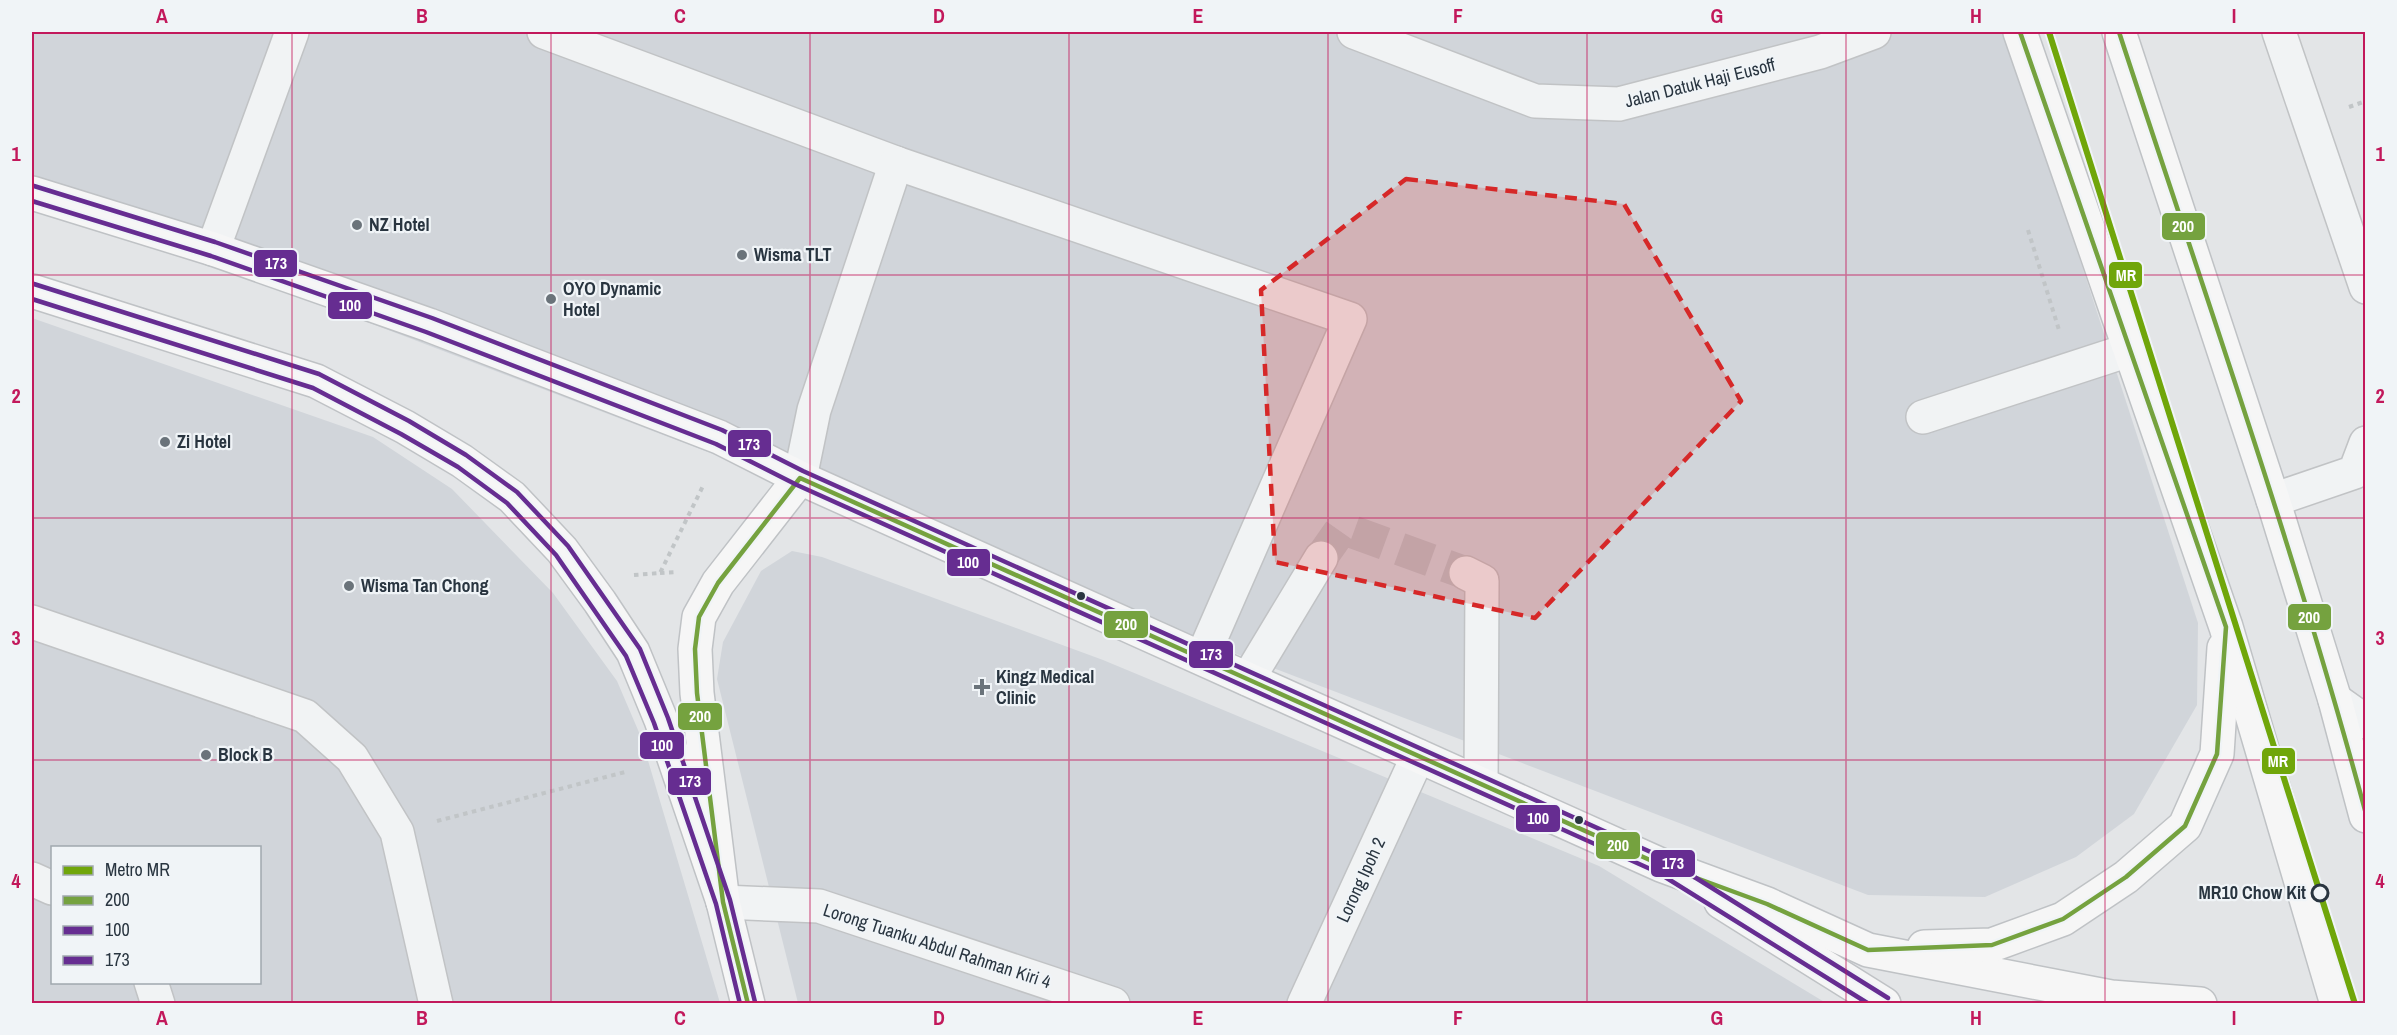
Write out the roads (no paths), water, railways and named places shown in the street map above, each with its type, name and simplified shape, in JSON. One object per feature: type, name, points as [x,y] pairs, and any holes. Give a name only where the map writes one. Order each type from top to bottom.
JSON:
[{"type":"main road","points":[[2020,32],[2226,627],[2337,1004]]},
{"type":"main road","points":[[2119,32],[2273,500],[2335,700],[2356,732],[2366,769]]},
{"type":"main road","points":[[32,194],[213,249],[429,325],[719,437],[800,478],[1661,865],[1767,904],[1868,950],[2111,997],[2200,1004]]},
{"type":"main road","points":[[32,291],[316,381],[405,427],[462,461],[512,497],[562,550],[633,652],[661,720],[723,902]]},
{"type":"main road","points":[[743,1002],[723,902],[697,693],[695,649],[699,617],[718,583],[800,478]]},
{"type":"main road","points":[[1868,950],[1992,945],[2063,919],[2126,877],[2185,826],[2217,754],[2226,627]]},
{"type":"main road","points":[[2356,732],[2366,816]]},
{"type":"main road","points":[[1661,865],[1876,1001]]},
{"type":"street","points":[[213,249],[292,32]]},
{"type":"street","points":[[543,32],[896,163],[1350,319],[1202,658]]},
{"type":"street","name":"Jalan Datuk Haji Eusoff","points":[[1354,32],[1535,101],[1619,104],[1820,52],[1874,32]]},
{"type":"street","points":[[2279,32],[2366,287]]},
{"type":"street","points":[[800,478],[814,410],[896,163]]},
{"type":"street","points":[[1923,417],[2129,350]]},
{"type":"street","points":[[2273,500],[2355,472],[2366,443]]},
{"type":"street","points":[[1248,679],[1321,558]]},
{"type":"street","points":[[1466,573],[1482,581],[1481,784]]},
{"type":"street","points":[[32,622],[305,716],[352,758],[397,832],[436,1004]]},
{"type":"street","name":"Lorong Ipoh 2","points":[[1304,1004],[1418,756]]},
{"type":"street","points":[[32,879],[51,888]]},
{"type":"street","name":"Lorong Tuanku Abdul Rahman Kiri 4","points":[[723,902],[819,906],[1113,1004]]},
{"type":"street","points":[[152,984],[158,1004]]},
{"type":"tunnel","points":[[1321,558],[1342,528],[1466,573]]},
{"type":"metro line","name":"MR","points":[[2049,32],[2355,1004]]},
{"type":"place","name":"NZ Hotel","points":[[357,225]]},
{"type":"place","name":"Wisma TLT","points":[[742,255]]},
{"type":"place","name":"OYO Dynamic Hotel","points":[[551,299]]},
{"type":"place","name":"Zi Hotel","points":[[165,442]]},
{"type":"place","name":"Wisma Tan Chong","points":[[349,586]]},
{"type":"place","name":"Kingz Medical Clinic","points":[[982,687]]},
{"type":"place","name":"Block B","points":[[206,755]]},
{"type":"place","name":"MR10 Chow Kit","points":[[2320,893]]}]
